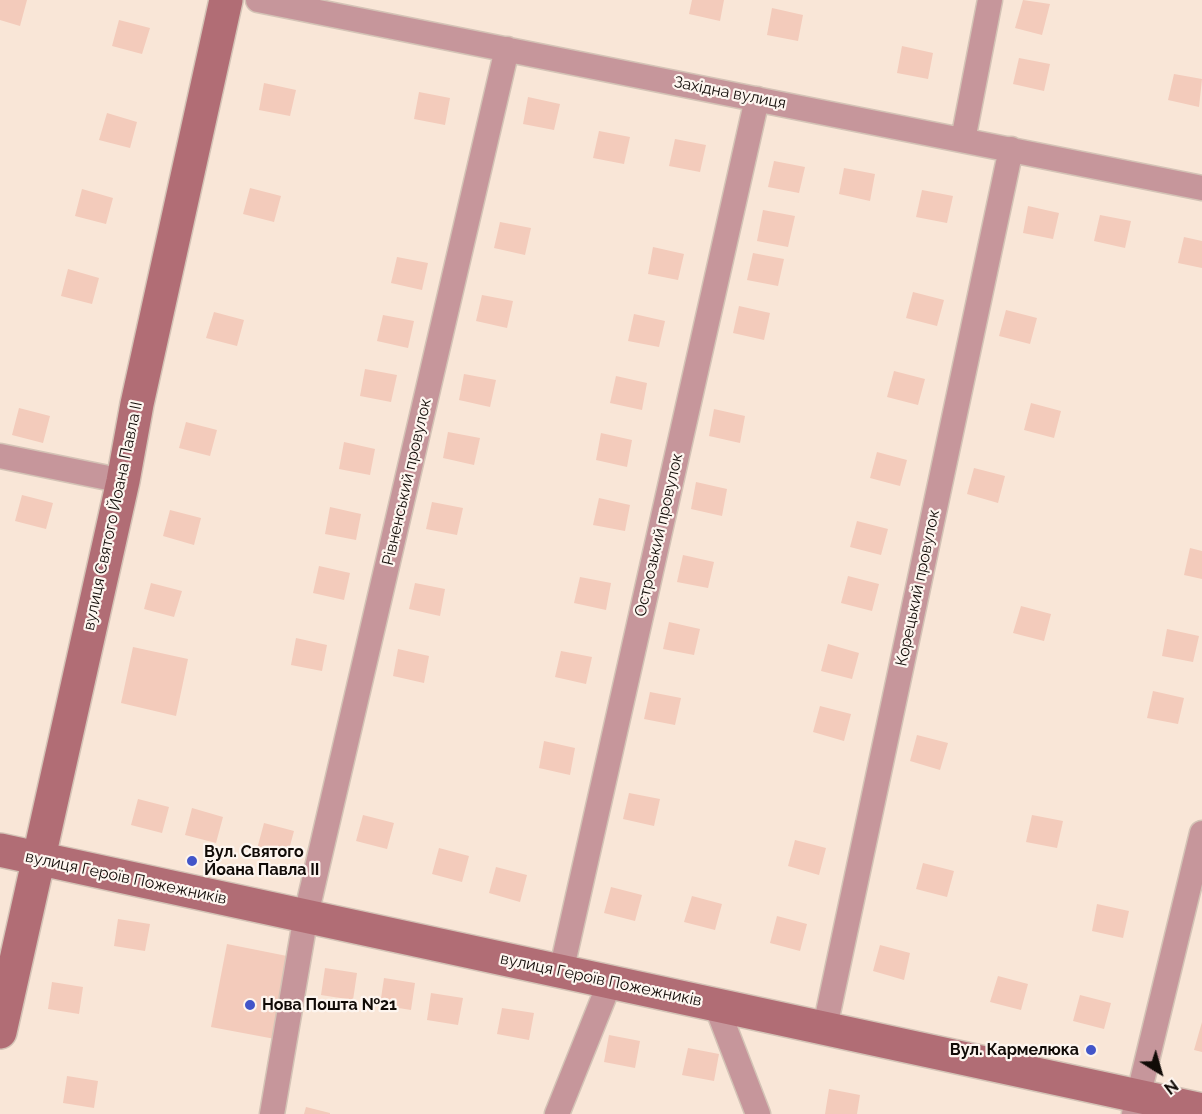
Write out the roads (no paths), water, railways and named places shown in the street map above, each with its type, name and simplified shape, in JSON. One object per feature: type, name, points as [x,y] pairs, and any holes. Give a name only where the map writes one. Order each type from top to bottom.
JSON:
[{"type":"street","name":"вулиця Святого Йоана Павла II","points":[[0,1032],[123,481],[137,404],[226,0]]},
{"type":"street","name":"Західна вулиця","points":[[258,0],[1202,188]]},
{"type":"street","points":[[963,140],[990,0]]},
{"type":"street","name":"Рівненський провулок","points":[[272,1114],[306,915],[507,49]]},
{"type":"street","name":"Острозький провулок","points":[[561,972],[757,99]]},
{"type":"street","name":"Корецький провулок","points":[[825,1027],[1011,149]]},
{"type":"street","points":[[0,456],[123,481]]},
{"type":"street","points":[[1136,1105],[1193,910],[1202,833]]},
{"type":"street","name":"вулиця Героїв Пожежників","points":[[0,850],[825,1027],[1136,1105],[1202,1110]]},
{"type":"street","points":[[557,1114],[610,982]]},
{"type":"street","points":[[716,1005],[758,1114]]},
{"type":"place","name":"Вул. Святого Йоана Павла ІІ","points":[[192,861]]},
{"type":"place","name":"Нова Пошта №21","points":[[250,1005]]},
{"type":"place","name":"Вул. Кармелюка","points":[[1091,1050]]}]
